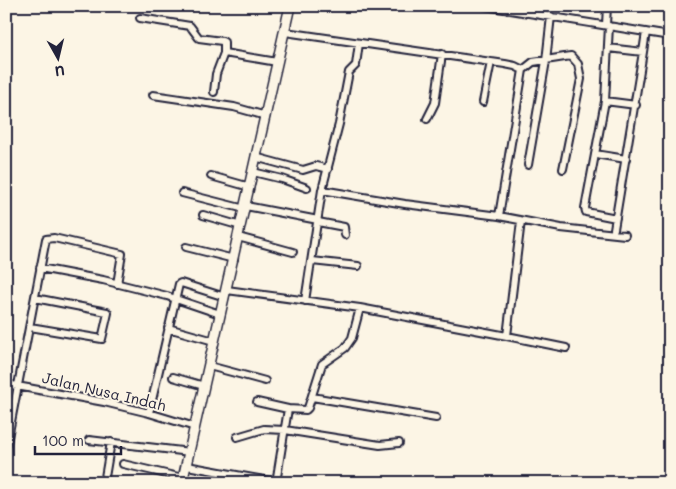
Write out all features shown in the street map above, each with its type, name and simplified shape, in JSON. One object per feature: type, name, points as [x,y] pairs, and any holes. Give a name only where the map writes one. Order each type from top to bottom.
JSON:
[{"type":"main road","points":[[182,481],[187,466],[290,6]]},
{"type":"street","points":[[485,6],[670,36]]},
{"type":"street","points":[[608,6],[605,101],[585,208],[586,212],[616,218]]},
{"type":"street","points":[[528,165],[546,61],[551,16]]},
{"type":"street","points":[[140,18],[190,26],[199,38],[224,42],[224,52],[216,74],[214,92]]},
{"type":"street","points":[[285,32],[442,54],[515,66],[523,70]]},
{"type":"street","points":[[614,229],[636,105],[646,32]]},
{"type":"street","points":[[305,301],[322,190],[339,124],[349,72],[356,65],[359,43]]},
{"type":"street","points":[[608,48],[643,52]]},
{"type":"street","points":[[224,52],[277,62]]},
{"type":"street","points":[[427,119],[435,103],[442,54]]},
{"type":"street","points":[[499,216],[523,70],[532,62],[571,56],[577,62],[581,74],[563,169]]},
{"type":"street","points":[[484,102],[491,62]]},
{"type":"street","points":[[153,95],[234,107],[266,116]]},
{"type":"street","points":[[605,101],[636,105]]},
{"type":"street","points":[[595,154],[626,159]]},
{"type":"street","points":[[256,156],[302,170],[316,166],[328,168]]},
{"type":"street","points":[[253,172],[282,179],[307,188]]},
{"type":"street","points":[[210,176],[250,187]]},
{"type":"street","points":[[322,190],[405,204],[499,216],[561,228],[625,235]]},
{"type":"street","points":[[182,193],[344,227],[345,234]]},
{"type":"street","points":[[203,215],[241,226]]},
{"type":"street","points":[[506,336],[521,221]]},
{"type":"street","points":[[6,448],[45,242],[48,238],[54,238],[122,254],[117,284]]},
{"type":"street","points":[[238,238],[293,252]]},
{"type":"street","points":[[186,247],[234,259]]},
{"type":"street","points":[[312,261],[358,266]]},
{"type":"street","points":[[40,268],[175,298],[220,314]]},
{"type":"street","points":[[149,413],[180,283],[226,294],[360,308],[566,348]]},
{"type":"street","points":[[30,327],[102,339],[108,314],[107,312],[84,306],[35,298]]},
{"type":"street","points":[[257,402],[288,409],[306,410],[322,364],[346,348],[352,338],[360,308]]},
{"type":"street","points":[[168,328],[214,341]]},
{"type":"street","points":[[209,366],[265,381]]},
{"type":"street","points":[[173,377],[204,386]]},
{"type":"street","name":"Jalan Nusa Indah","points":[[6,384],[104,402],[195,427]]},
{"type":"street","points":[[312,397],[436,418]]},
{"type":"street","points":[[187,466],[276,482],[288,409]]},
{"type":"street","points":[[236,436],[264,429],[285,430],[380,445],[399,443]]},
{"type":"street","points":[[89,440],[190,452]]},
{"type":"street","points":[[104,483],[111,442]]},
{"type":"street","points":[[123,464],[182,481]]}]
